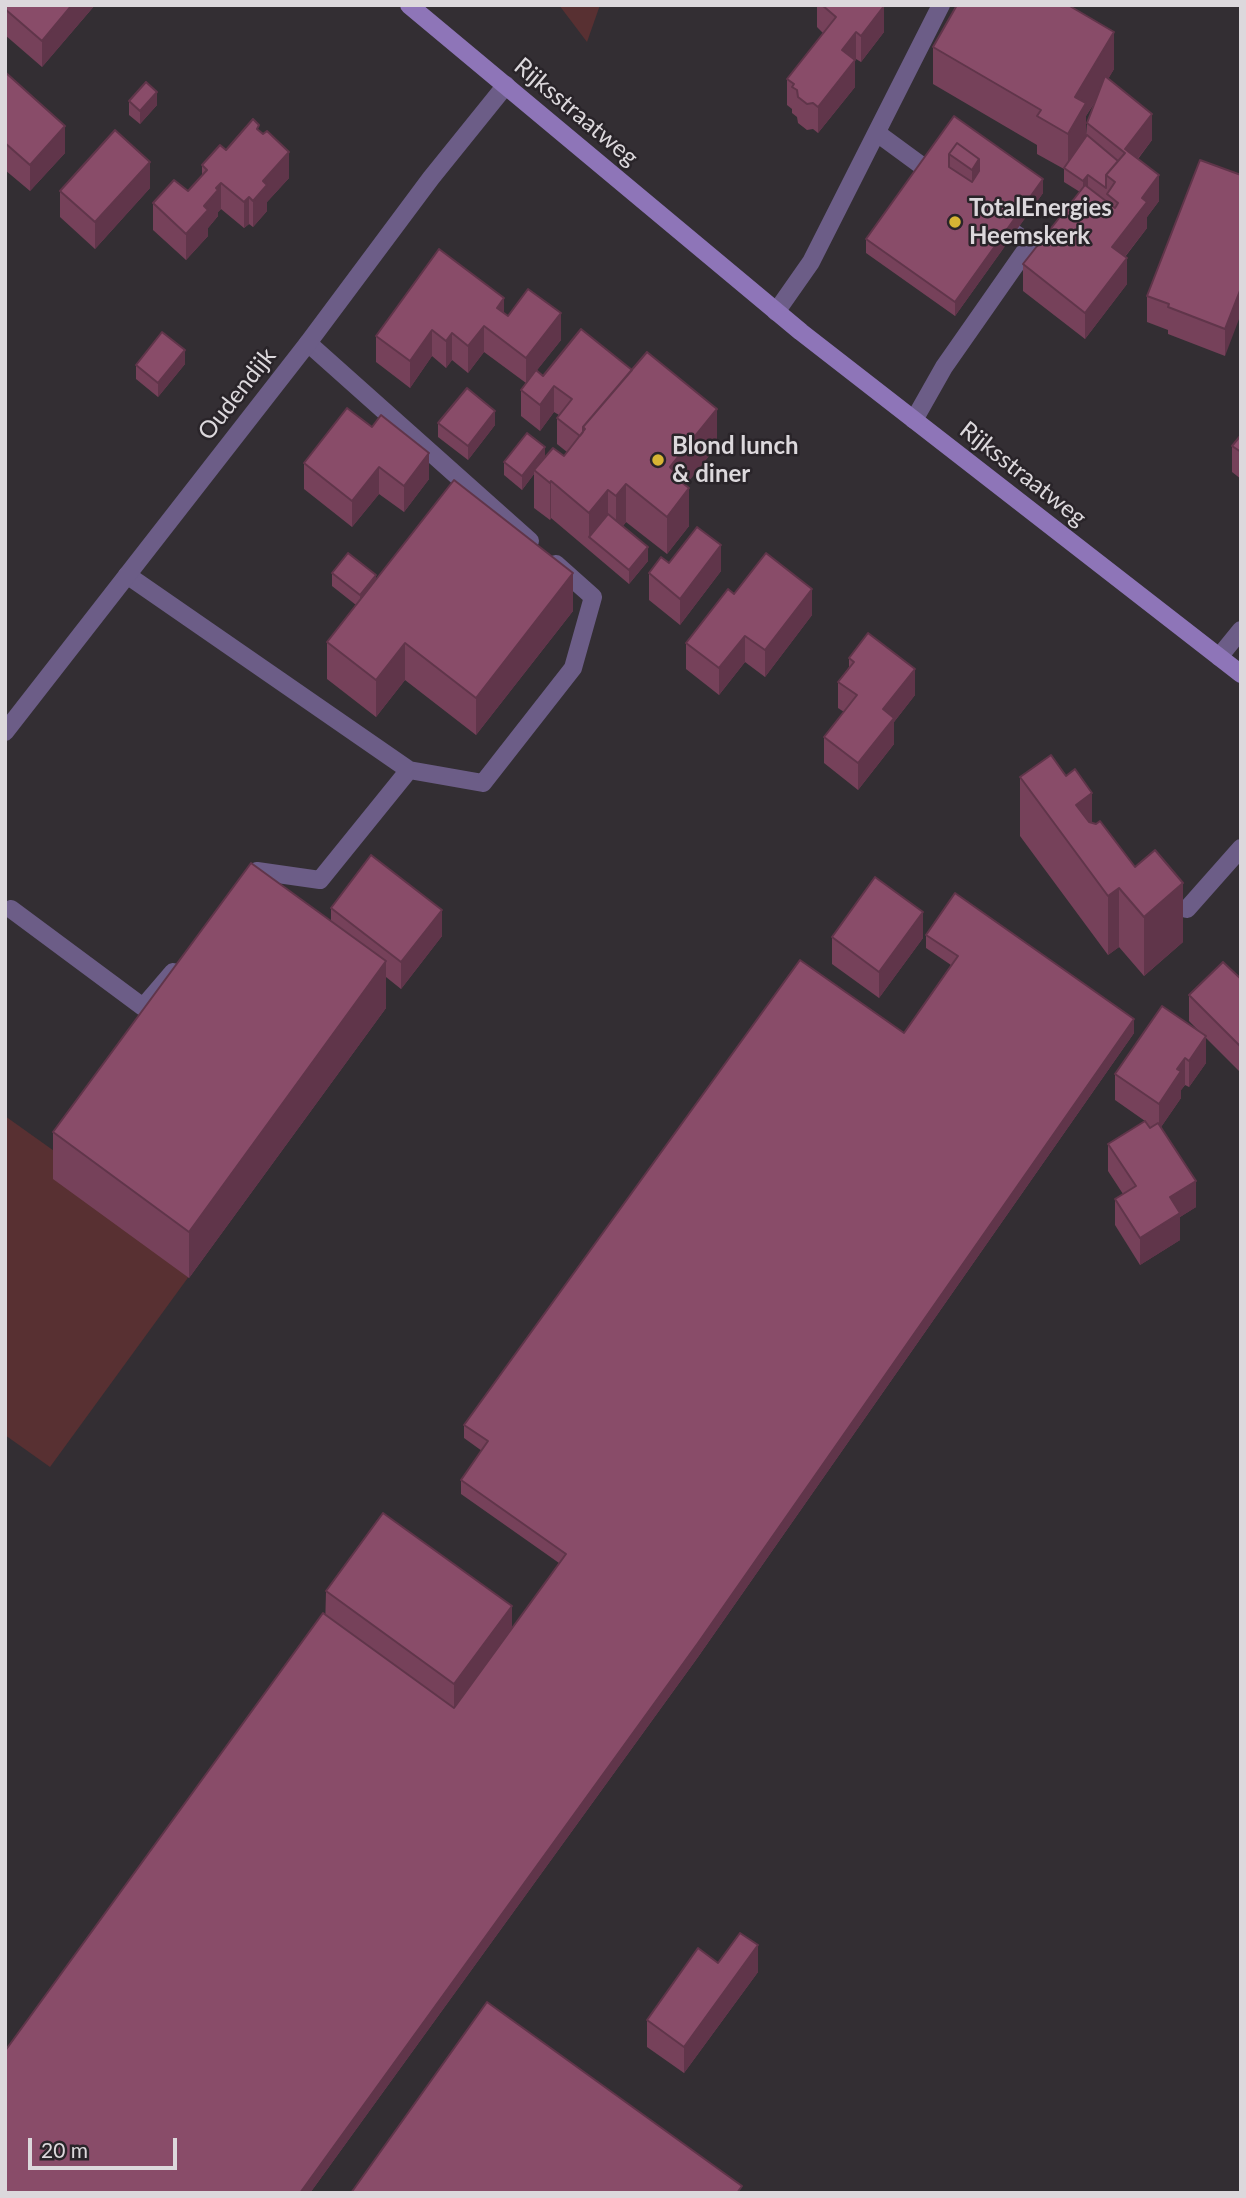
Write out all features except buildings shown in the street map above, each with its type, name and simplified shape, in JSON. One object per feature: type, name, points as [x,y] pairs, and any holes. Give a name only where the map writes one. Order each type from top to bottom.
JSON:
[{"type":"main road","name":"Rijksstraatweg","points":[[409,5],[776,312],[1241,674]]},
{"type":"street","points":[[776,312],[811,262],[941,5]]},
{"type":"street","name":"Oudendijk","points":[[5,732],[506,85]]},
{"type":"street","points":[[877,133],[953,189]]},
{"type":"street","points":[[914,420],[944,367],[1030,244],[986,212]]},
{"type":"street","points":[[127,575],[409,770],[484,783],[573,668],[593,597],[308,344]]},
{"type":"street","points":[[1219,657],[1241,630]]},
{"type":"street","points":[[240,892],[257,871],[320,880],[409,770]]},
{"type":"street","points":[[1187,909],[1241,848]]},
{"type":"street","points":[[11,909],[143,1007],[187,955]]},
{"type":"shaded area","points":[[559,5],[600,5],[587,42]]},
{"type":"shaded area","points":[[5,1116],[203,1257],[50,1467],[5,1435]]},
{"type":"place","name":"TotalEnergies Heemskerk","points":[[955,222]]},
{"type":"place","name":"Blond lunch & diner","points":[[658,460]]}]
